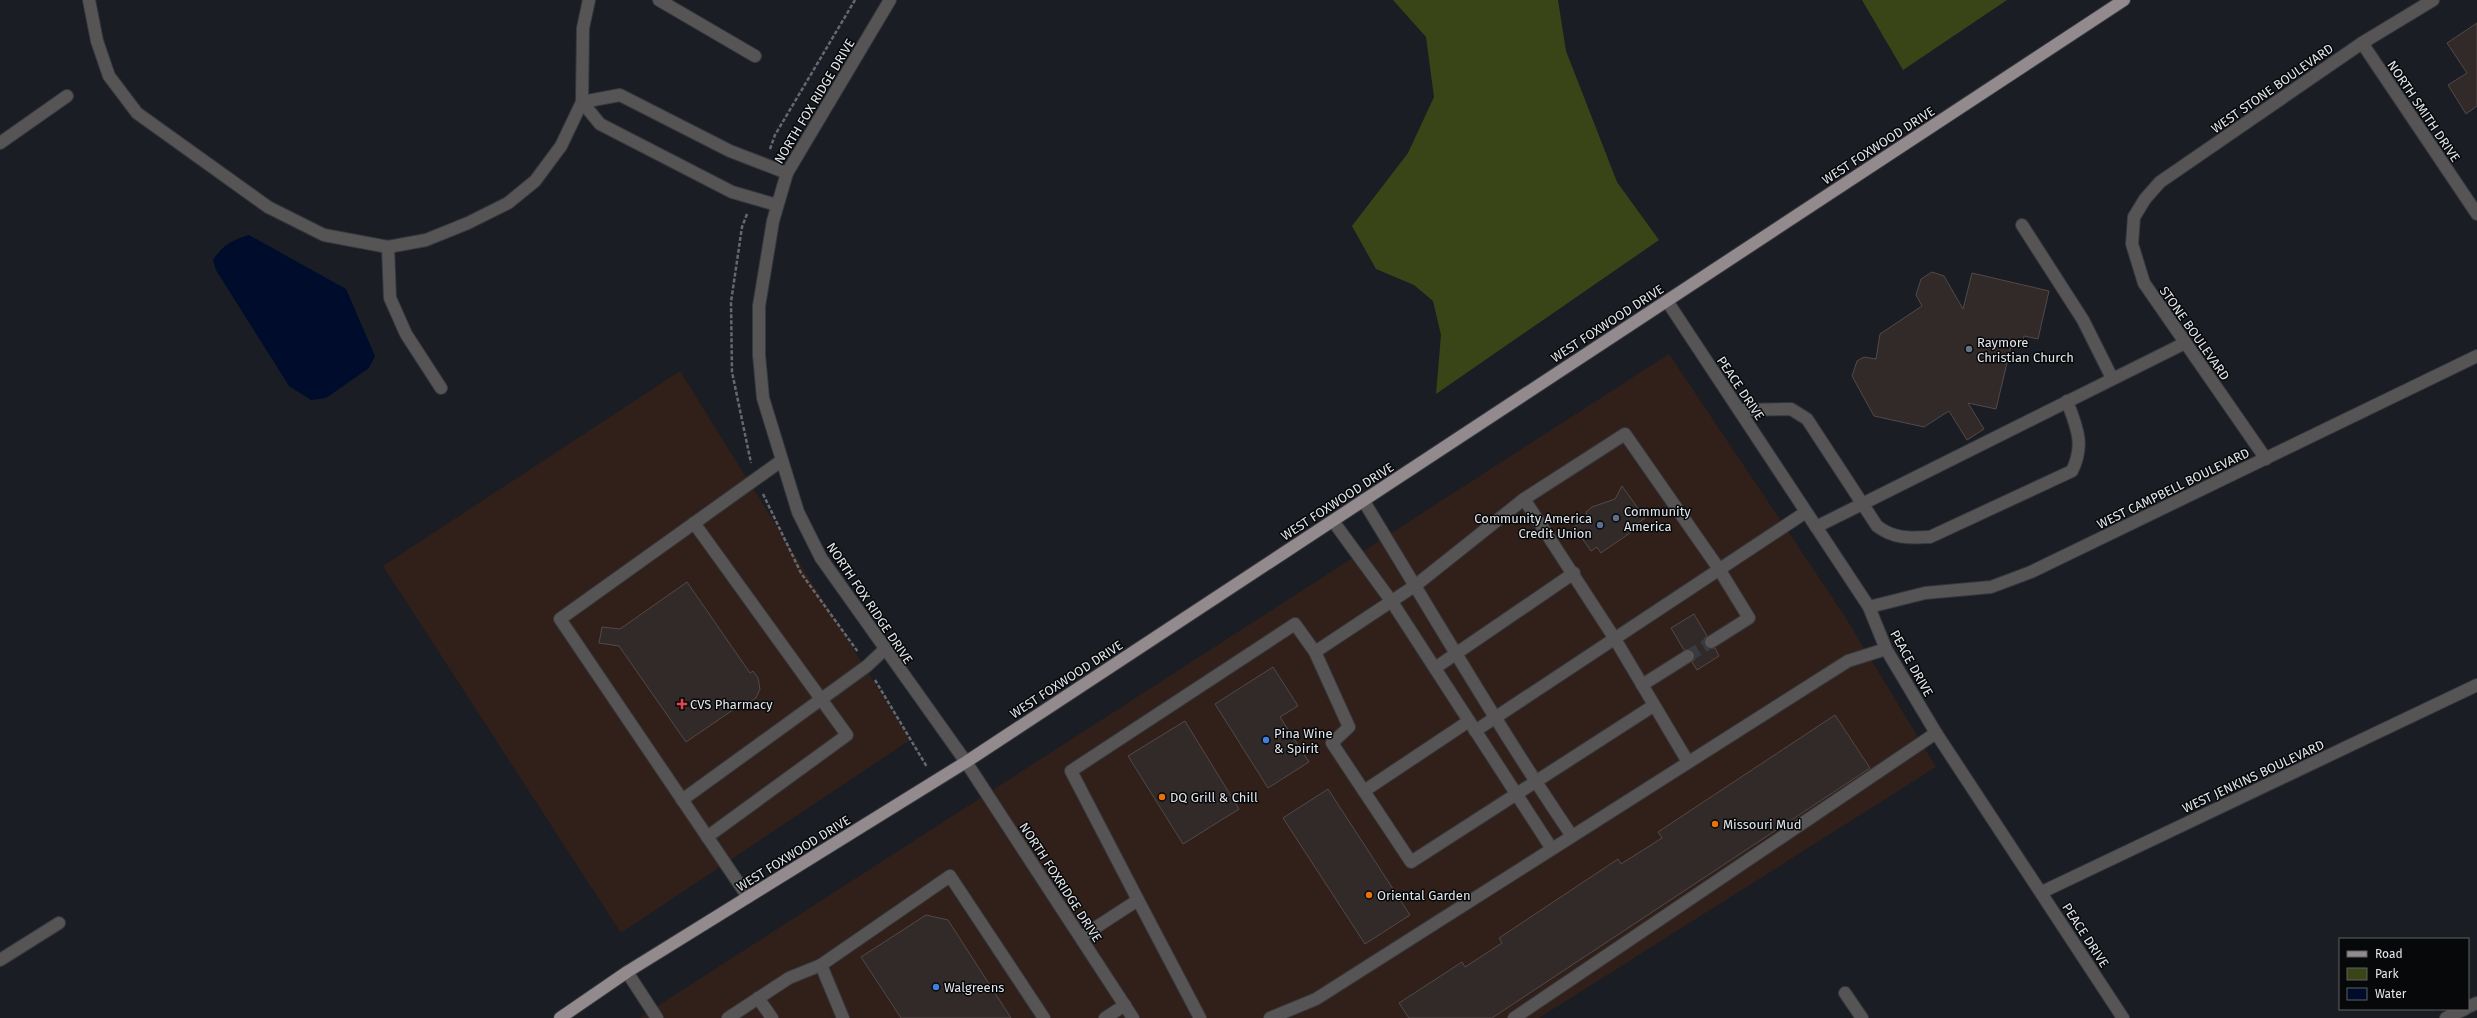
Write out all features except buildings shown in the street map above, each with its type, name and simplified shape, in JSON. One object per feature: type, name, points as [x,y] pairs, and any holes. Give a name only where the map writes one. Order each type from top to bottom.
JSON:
[{"type":"main road","name":"WEST FOXWOOD DRIVE","points":[[560,1018],[627,972],[966,762],[2124,0]]},
{"type":"street","points":[[89,0],[97,42],[109,76],[137,113],[268,207],[324,236],[388,247],[426,240],[468,224],[508,203],[536,181],[561,146],[582,102],[583,28],[589,0]]},
{"type":"street","points":[[659,0],[755,56]]},
{"type":"street","name":"NORTH FOX RIDGE DRIVE","points":[[890,0],[787,173],[778,205],[759,306],[759,355],[763,398],[781,461],[798,512],[821,558],[884,650],[966,762]]},
{"type":"street","name":"WEST STONE BOULEVARD","points":[[2138,212],[2145,199],[2160,182],[2362,44],[2433,0]]},
{"type":"street","name":"NORTH SMITH DRIVE","points":[[2362,44],[2477,214]]},
{"type":"street","points":[[582,102],[620,95],[764,166],[787,173]]},
{"type":"street","points":[[0,143],[67,96]]},
{"type":"street","points":[[582,102],[600,124],[732,192],[778,205]]},
{"type":"street","name":"STONE BOULEVARD","points":[[2138,212],[2134,218],[2132,244],[2138,266],[2154,299],[2266,459]]},
{"type":"street","points":[[2022,225],[2083,320],[2112,378]]},
{"type":"street","points":[[388,247],[390,298],[406,334],[441,388]]},
{"type":"street","name":"PEACE DRIVE","points":[[1667,301],[1869,607],[1886,650],[1936,733],[2042,892],[2123,1018]]},
{"type":"street","points":[[1816,527],[2112,378],[2185,343]]},
{"type":"street","name":"WEST CAMPBELL BOULEVARD","points":[[1869,607],[1925,592],[1992,587],[2030,572],[2477,356]]},
{"type":"street","points":[[1739,410],[1791,409],[1807,419],[1861,505],[1877,526],[1889,535],[1909,538],[1930,537],[2072,471],[2078,457],[2080,442],[2067,401]]},
{"type":"street","points":[[1315,652],[1416,585],[1524,499],[1625,434],[1719,569],[1749,618],[1711,642]]},
{"type":"street","points":[[748,897],[560,619],[781,461]]},
{"type":"street","points":[[1524,499],[1574,573],[1688,762]]},
{"type":"street","points":[[1363,500],[1416,585],[1455,654],[1535,781],[1572,836]]},
{"type":"street","points":[[1364,791],[1472,726],[1496,718],[1806,512]]},
{"type":"street","points":[[1333,520],[1392,602],[1552,849]]},
{"type":"street","points":[[694,523],[847,735],[707,837]]},
{"type":"street","points":[[1435,668],[1574,573]]},
{"type":"street","points":[[1200,1018],[1071,771],[1295,624],[1315,652],[1349,727],[1332,743],[1411,862],[1516,793],[1654,706]]},
{"type":"street","points":[[682,800],[868,666],[884,650]]},
{"type":"street","points":[[1270,1018],[1316,999],[1848,661],[1886,650]]},
{"type":"street","points":[[1642,685],[1688,656]]},
{"type":"street","name":"WEST JENKINS BOULEVARD","points":[[2042,892],[2477,685]]},
{"type":"street","points":[[1514,1018],[1936,733]]},
{"type":"street","name":"NORTH FOXRIDGE DRIVE","points":[[966,762],[1133,1018]]},
{"type":"street","points":[[728,1018],[789,978],[821,965],[950,876],[1044,1018]]},
{"type":"street","points":[[1081,937],[1138,900]]},
{"type":"street","points":[[0,960],[59,923]]},
{"type":"street","points":[[821,965],[828,987],[843,1018]]},
{"type":"street","points":[[627,972],[656,1018]]},
{"type":"street","points":[[1846,993],[1862,1018]]},
{"type":"street","points":[[758,998],[772,1018]]},
{"type":"street","points":[[1105,1018],[1125,1005]]},
{"type":"street","points":[[2446,1018],[2463,1010]]},
{"type":"path","points":[[764,166],[775,135],[855,0]]},
{"type":"path","points":[[752,198],[742,227],[732,302],[732,372],[748,454],[757,478],[801,572],[868,666],[915,750],[936,780]]},
{"type":"shaded area","points":[[1669,354],[1844,615],[1936,767],[1539,1018],[639,1018]]},
{"type":"shaded area","points":[[680,371],[910,740],[621,933],[383,566]]},
{"type":"green space","points":[[1393,0],[1558,0],[1566,51],[1617,182],[1659,240],[1436,394],[1441,335],[1433,301],[1414,285],[1376,269],[1352,226],[1408,153],[1434,97],[1426,37]]},
{"type":"green space","points":[[1862,0],[2007,0],[1903,70]]},
{"type":"water","points":[[249,235],[346,289],[375,356],[369,368],[326,398],[311,400],[289,386],[216,270],[213,260],[220,251],[233,241]]},
{"type":"tunnel","points":[[1688,656],[1711,642]]},
{"type":"place","name":"Raymore Christian Church","points":[[1969,349]]},
{"type":"place","name":"Community America","points":[[1616,518]]},
{"type":"place","name":"Community America Credit Union","points":[[1600,525]]},
{"type":"place","name":"CVS Pharmacy","points":[[682,704]]},
{"type":"place","name":"Pina Wine & Spirit","points":[[1266,740]]},
{"type":"place","name":"DQ Grill & Chill","points":[[1162,797]]},
{"type":"place","name":"Missouri Mud","points":[[1715,824]]},
{"type":"place","name":"Oriental Garden","points":[[1369,895]]},
{"type":"place","name":"Walgreens","points":[[936,987]]}]
